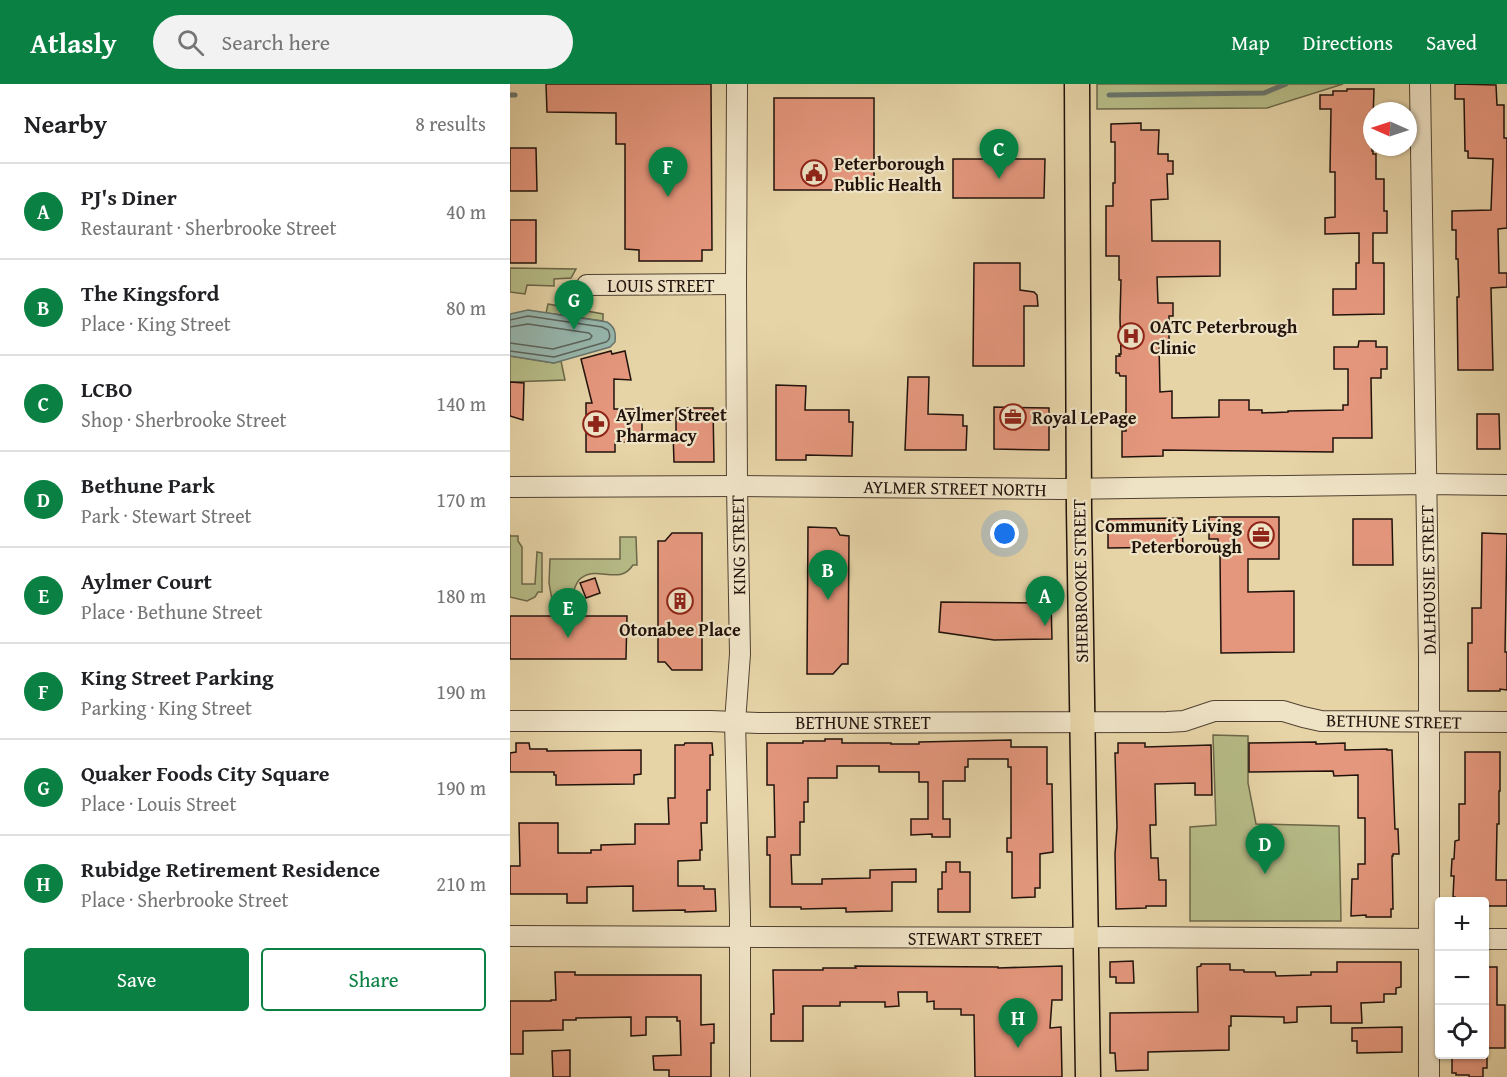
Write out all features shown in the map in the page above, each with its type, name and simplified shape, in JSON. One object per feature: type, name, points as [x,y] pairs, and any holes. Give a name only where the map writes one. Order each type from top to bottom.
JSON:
[{"type":"main road","name":"SHERBROOKE STREET","points":[[1077,84],[1079,489],[1088,1077]]},
{"type":"street","name":"KING STREET","points":[[737,84],[737,486],[740,654],[735,722],[740,936],[740,1077]]},
{"type":"street","name":"DALHOUSIE STREET","points":[[1420,84],[1434,939],[1429,1077]]},
{"type":"street","name":"LOUIS STREET","points":[[587,285],[736,284]]},
{"type":"street","name":"AYLMER STREET NORTH","points":[[510,487],[1079,489],[1507,485]]},
{"type":"street","name":"BETHUNE STREET","points":[[510,721],[1156,722],[1184,721],[1214,711],[1283,711],[1321,721],[1507,722]]},
{"type":"street","name":"STEWART STREET","points":[[510,936],[1434,939]]},
{"type":"street","points":[[1489,939],[1507,939]]},
{"type":"green space","points":[[1097,84],[1343,84],[1267,108],[1097,109]]},
{"type":"green space","points":[[510,268],[576,269],[571,278],[554,279],[554,286],[527,285],[525,294],[510,292]]},
{"type":"green space","points":[[548,304],[603,314],[603,321],[546,313]]},
{"type":"green space","points":[[510,356],[554,363],[561,361],[565,380],[510,382]]},
{"type":"green space","points":[[510,535],[518,536],[522,547],[522,584],[535,584],[537,552],[542,553],[542,592],[538,592],[535,597],[527,601],[510,597]]},
{"type":"green space","points":[[620,537],[636,537],[637,565],[633,565],[621,574],[585,575],[579,580],[571,598],[561,602],[552,600],[549,583],[550,559],[620,559]]},
{"type":"green space","points":[[1213,735],[1248,736],[1248,783],[1256,824],[1339,826],[1341,921],[1190,921],[1190,827],[1216,825]]},
{"type":"water","points":[[528,310],[607,322],[614,330],[615,342],[610,347],[554,363],[510,356],[510,314]]},
{"type":"building","points":[[546,84],[711,84],[712,250],[702,250],[702,261],[639,261],[639,250],[625,249],[625,144],[616,144],[616,113],[547,112]]},
{"type":"building","points":[[1455,84],[1496,85],[1497,105],[1504,105],[1504,138],[1507,138],[1507,228],[1498,229],[1499,273],[1507,273],[1507,287],[1491,288],[1493,370],[1458,370],[1458,259],[1456,259],[1456,230],[1452,230],[1452,211],[1491,210],[1493,159],[1468,158],[1468,151],[1465,151],[1464,99],[1455,99]]},
{"type":"building","points":[[1347,89],[1374,89],[1374,102],[1363,102],[1363,156],[1376,156],[1376,179],[1384,179],[1387,233],[1373,233],[1373,263],[1384,263],[1384,314],[1333,315],[1333,289],[1356,289],[1359,233],[1325,234],[1325,218],[1335,217],[1335,172],[1330,172],[1331,109],[1320,109],[1320,95],[1333,95],[1333,91],[1347,91]]},
{"type":"building","points":[[774,98],[874,98],[874,190],[774,190]]},
{"type":"building","points":[[1141,123],[1141,130],[1159,130],[1158,154],[1168,154],[1168,161],[1173,161],[1173,174],[1167,174],[1168,199],[1151,200],[1152,241],[1220,241],[1220,276],[1157,277],[1158,303],[1173,303],[1173,316],[1169,316],[1169,343],[1159,343],[1160,392],[1172,391],[1172,418],[1219,417],[1219,400],[1249,400],[1249,410],[1262,410],[1262,413],[1343,410],[1343,405],[1348,405],[1348,369],[1334,369],[1334,347],[1358,347],[1359,341],[1376,341],[1376,347],[1387,347],[1387,369],[1381,369],[1381,378],[1371,378],[1372,438],[1333,438],[1333,452],[1163,450],[1163,456],[1122,457],[1122,431],[1126,431],[1126,376],[1116,373],[1116,356],[1121,354],[1121,280],[1119,280],[1119,256],[1106,256],[1106,206],[1113,206],[1113,183],[1115,183],[1115,142],[1111,142],[1111,124]]},
{"type":"building","points":[[510,148],[536,148],[537,191],[510,191]]},
{"type":"building","points":[[953,159],[1045,159],[1044,198],[953,198]]},
{"type":"building","points":[[510,220],[536,220],[536,263],[510,263]]},
{"type":"building","points":[[974,263],[1020,263],[1020,290],[1034,292],[1037,295],[1038,306],[1024,306],[1024,366],[973,366]]},
{"type":"building","points":[[611,351],[612,354],[625,351],[631,380],[614,379],[614,409],[642,409],[642,442],[615,442],[615,452],[586,452],[586,403],[592,403],[581,359]]},
{"type":"building","points":[[908,377],[929,377],[928,414],[963,415],[963,426],[967,426],[966,450],[905,450]]},
{"type":"building","points":[[510,382],[524,383],[523,420],[510,416]]},
{"type":"building","points":[[776,385],[806,386],[805,410],[849,410],[849,422],[853,422],[852,456],[806,455],[806,460],[776,460]]},
{"type":"building","points":[[994,407],[1049,408],[1049,450],[994,449]]},
{"type":"building","points":[[676,408],[713,408],[714,462],[674,462],[673,433],[676,433]]},
{"type":"building","points":[[1477,414],[1499,414],[1500,449],[1477,449]]},
{"type":"building","points":[[1209,517],[1279,517],[1279,559],[1248,559],[1248,592],[1294,591],[1294,652],[1221,653],[1220,554],[1218,539],[1209,539]]},
{"type":"building","points":[[1182,518],[1183,547],[1108,548],[1108,519]]},
{"type":"building","points":[[1353,519],[1392,519],[1393,565],[1353,565]]},
{"type":"building","points":[[808,527],[836,528],[840,535],[849,536],[848,664],[842,664],[833,674],[807,674]]},
{"type":"building","name":"Otonabee Place","points":[[672,533],[702,533],[702,670],[672,670],[665,662],[658,662],[658,541],[665,541]]},
{"type":"building","points":[[1482,533],[1507,534],[1505,652],[1507,652],[1507,690],[1500,689],[1500,691],[1468,691],[1468,643],[1472,643],[1472,608],[1481,608]]},
{"type":"building","points":[[595,578],[600,593],[586,598],[580,583]]},
{"type":"building","points":[[941,602],[1051,603],[1052,639],[994,640],[939,632]]},
{"type":"building","points":[[510,616],[627,616],[626,659],[510,659]]},
{"type":"building","points":[[825,739],[842,739],[842,743],[891,744],[1011,740],[1011,747],[1047,747],[1047,784],[1052,784],[1053,852],[1040,854],[1040,888],[1035,888],[1035,897],[1012,898],[1012,852],[1007,852],[1007,838],[1011,838],[1011,767],[1008,767],[1008,759],[968,759],[968,767],[965,767],[965,781],[943,781],[943,819],[950,819],[950,837],[932,837],[932,834],[911,835],[911,819],[928,819],[928,782],[919,782],[919,772],[879,772],[879,766],[837,766],[837,778],[808,778],[808,802],[804,802],[804,822],[800,822],[800,855],[791,855],[792,884],[822,884],[822,879],[870,878],[870,870],[916,869],[916,882],[892,882],[892,911],[846,912],[846,908],[770,907],[770,855],[767,855],[767,837],[775,837],[774,785],[767,785],[767,743],[803,743],[803,741],[825,741]]},
{"type":"building","points":[[1316,742],[1316,744],[1345,743],[1345,750],[1392,750],[1395,829],[1398,829],[1399,854],[1392,856],[1393,909],[1391,909],[1391,917],[1351,916],[1352,879],[1358,879],[1358,864],[1365,864],[1365,818],[1358,818],[1358,775],[1334,776],[1333,771],[1249,772],[1249,743]]},
{"type":"building","points":[[516,743],[529,743],[530,749],[547,749],[547,751],[641,750],[641,774],[634,775],[634,784],[556,785],[554,772],[510,772],[510,753],[516,752]]},
{"type":"building","points":[[712,743],[713,755],[710,755],[707,823],[701,823],[700,860],[678,861],[678,886],[704,886],[704,889],[715,889],[716,911],[633,911],[633,886],[587,887],[587,903],[567,903],[567,894],[510,894],[510,866],[520,866],[519,823],[558,823],[558,853],[591,853],[591,850],[601,850],[601,845],[635,844],[635,824],[669,824],[668,798],[675,798],[675,745]]},
{"type":"building","points":[[1118,743],[1145,743],[1145,747],[1211,745],[1212,795],[1195,795],[1195,783],[1155,784],[1156,825],[1150,825],[1151,858],[1158,858],[1159,880],[1166,880],[1166,906],[1116,909],[1115,753],[1118,753]]},
{"type":"building","points":[[1465,752],[1500,752],[1496,880],[1507,880],[1507,906],[1489,906],[1489,897],[1453,897],[1452,859],[1454,859],[1455,841],[1459,840],[1459,804],[1465,804]]},
{"type":"building","points":[[946,862],[960,862],[960,872],[970,872],[970,912],[938,912],[938,889],[942,889],[942,872],[946,872]]},
{"type":"building","points":[[1133,961],[1134,983],[1116,983],[1116,977],[1110,977],[1110,962]]},
{"type":"building","points":[[1337,962],[1401,962],[1401,987],[1396,988],[1396,994],[1384,994],[1384,1002],[1361,1003],[1362,1023],[1331,1023],[1331,1006],[1297,1007],[1297,1022],[1284,1023],[1284,1017],[1231,1016],[1229,1050],[1148,1052],[1148,1070],[1116,1071],[1115,1053],[1110,1053],[1110,1013],[1198,1012],[1197,967],[1201,964],[1230,964],[1230,970],[1275,972],[1276,976],[1337,972]]},
{"type":"building","points":[[855,966],[998,968],[1062,966],[1062,1000],[1052,1000],[1050,1028],[1061,1027],[1062,1077],[975,1077],[974,1015],[961,1015],[961,1009],[934,1009],[934,1001],[927,1002],[927,992],[898,992],[899,1006],[885,1007],[885,1002],[840,1002],[840,1006],[803,1006],[803,1041],[771,1041],[771,1014],[774,1014],[773,970],[823,970],[823,968],[856,968]]},
{"type":"building","points":[[1489,967],[1497,967],[1497,1005],[1505,1005],[1505,1048],[1489,1048]]},
{"type":"building","points":[[555,972],[575,972],[575,975],[701,975],[701,1025],[714,1024],[714,1043],[711,1043],[711,1077],[669,1077],[669,1070],[654,1070],[653,1056],[681,1055],[680,1021],[677,1021],[677,1017],[646,1017],[646,1035],[631,1036],[631,1017],[563,1020],[563,1030],[523,1031],[523,1054],[510,1054],[510,1001],[556,1000]]},
{"type":"building","points":[[1402,1027],[1402,1052],[1357,1053],[1357,1041],[1352,1041],[1352,1028]]},
{"type":"building","points":[[570,1050],[570,1077],[553,1077],[552,1051]]},
{"type":"building","points":[[1452,1059],[1487,1059],[1487,1068],[1483,1068],[1483,1077],[1452,1073]]},
{"type":"waterway","points":[[1109,95],[1264,93],[1286,84]]},
{"type":"waterway","points":[[510,95],[515,95]]},
{"type":"place","name":"Peterborough Public Health","points":[[814,173]]},
{"type":"place","name":"LCBO","points":[[999,179]]},
{"type":"place","name":"King Street Parking","points":[[668,197]]},
{"type":"place","name":"Quaker Foods City Square","points":[[574,330]]},
{"type":"place","name":"OATC Peterbrough Clinic","points":[[1131,336]]},
{"type":"place","name":"Royal LePage","points":[[1013,417]]},
{"type":"place","name":"Aylmer Street Pharmacy","points":[[596,424]]},
{"type":"place","name":"Community Living Peterborough","points":[[1261,535]]},
{"type":"place","name":"The Kingsford","points":[[828,600]]},
{"type":"place","name":"Otonabee Place","points":[[680,601]]},
{"type":"place","name":"PJ's Diner","points":[[1045,626]]},
{"type":"place","name":"Aylmer Court","points":[[568,638]]},
{"type":"place","name":"Bethune Park","points":[[1265,874]]},
{"type":"place","name":"Rubidge Retirement Residence","points":[[1018,1048]]}]
